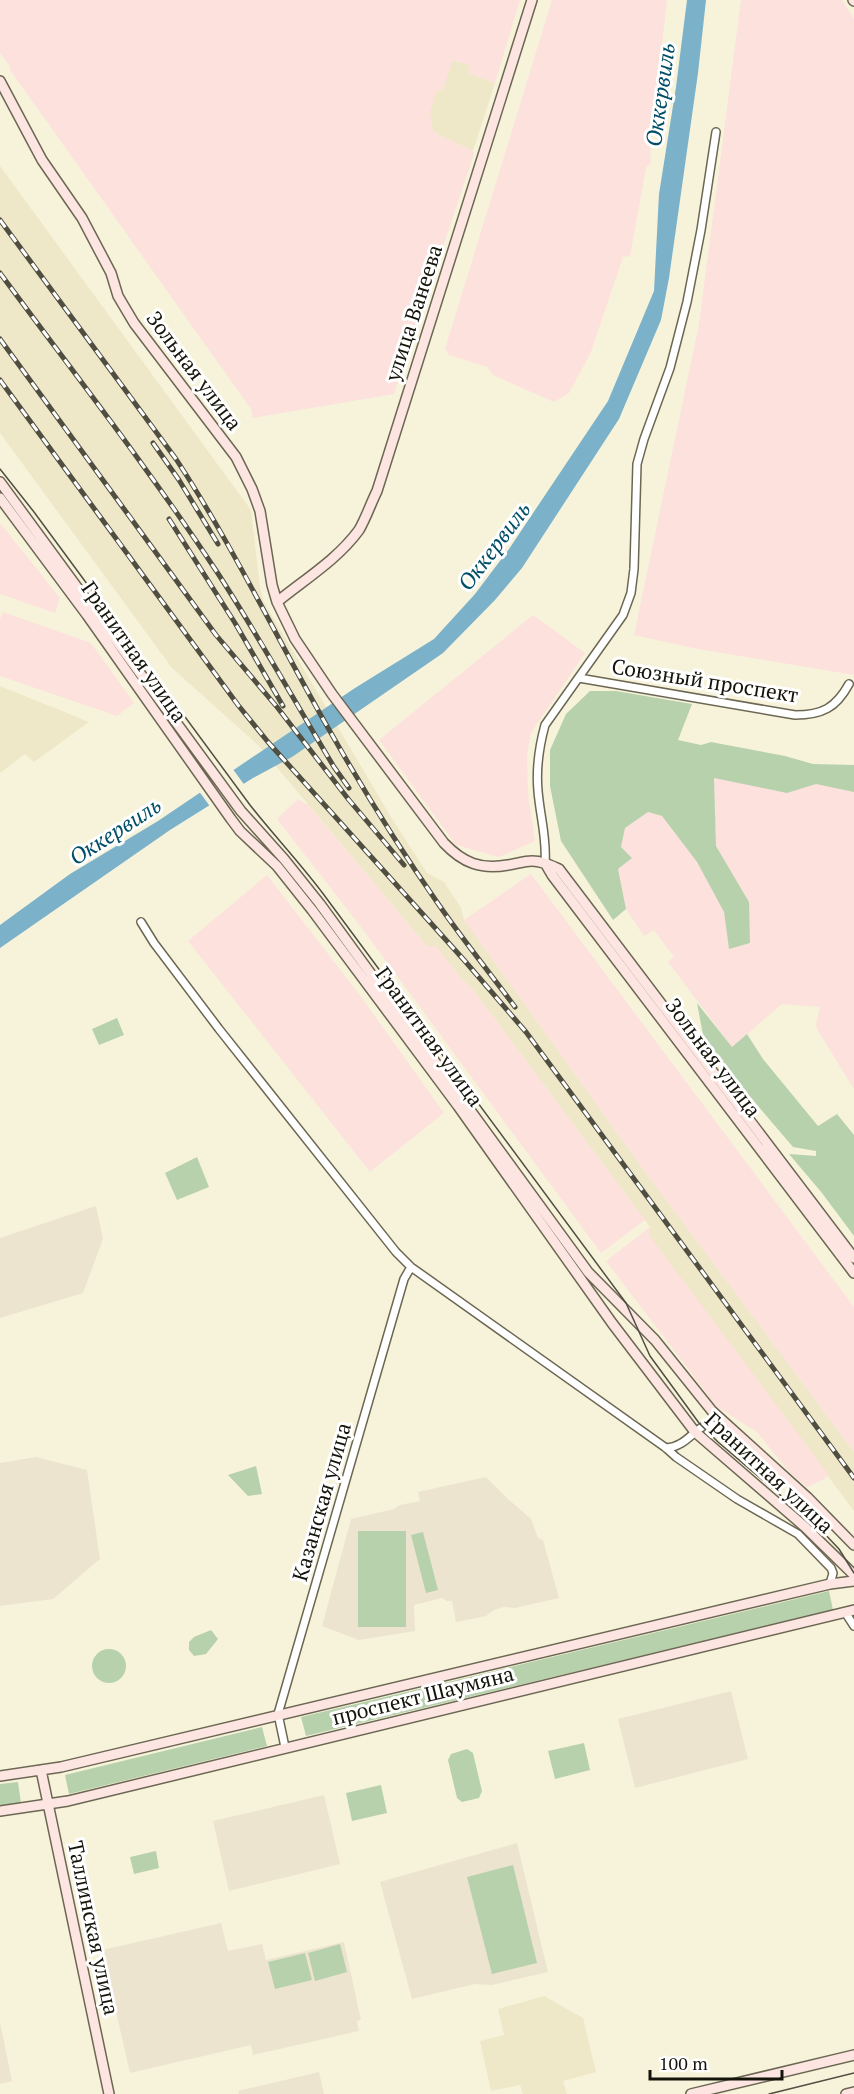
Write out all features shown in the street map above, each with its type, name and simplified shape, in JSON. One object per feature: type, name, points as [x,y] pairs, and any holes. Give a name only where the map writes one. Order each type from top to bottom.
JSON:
[{"type":"street","name":"улица Ванеева","points":[[277,602],[331,560],[347,544],[360,527],[376,491],[532,0]]},
{"type":"street","name":"Зольная улица","points":[[0,81],[42,160],[82,218],[111,273],[118,296],[134,323],[237,457],[260,511],[269,571],[277,602],[295,639],[332,694],[454,854],[473,865],[485,867],[530,861],[545,863],[559,869],[854,1258]]},
{"type":"street","points":[[545,863],[545,836],[538,794],[539,748],[545,725],[623,615],[631,593],[634,569],[637,464],[669,368],[687,302],[716,132]]},
{"type":"street","name":"Гранитная улица","points":[[0,482],[202,759],[320,904],[588,1272],[654,1340],[712,1411],[807,1497],[854,1545]]},
{"type":"street","name":"Гранитная улица","points":[[0,498],[87,615],[231,819],[276,866],[312,909],[464,1115],[612,1323],[695,1432],[801,1531],[854,1575]]},
{"type":"street","name":"Союзный проспект","points":[[579,678],[795,715],[810,715],[828,709],[837,703],[849,684]]},
{"type":"street","name":"Зольная улица","points":[[545,863],[854,1273]]},
{"type":"street","name":"Гранитная улица","points":[[141,922],[154,943],[219,1029],[396,1252],[411,1267],[737,1499],[801,1531],[831,1568],[833,1573],[830,1584]]},
{"type":"street","name":"Казанская улица","points":[[285,1747],[278,1714],[404,1279],[411,1267]]},
{"type":"street","points":[[666,1448],[680,1445],[702,1426],[714,1425],[739,1437]]},
{"type":"street","name":"проспект Шаумяна","points":[[0,1776],[61,1767],[830,1584],[854,1581]]},
{"type":"street","points":[[850,1611],[854,1626]]},
{"type":"street","name":"проспект Шаумяна","points":[[0,1811],[68,1801],[850,1611]]},
{"type":"street","name":"Таллинская улица","points":[[40,1770],[109,2094]]},
{"type":"street","points":[[691,2094],[854,2055]]},
{"type":"street","points":[[846,2094],[854,2092]]},
{"type":"shaded area","points":[[0,0],[520,0],[495,83],[468,73],[470,65],[453,60],[442,91],[437,90],[430,112],[433,132],[473,151],[474,154],[394,394],[253,418],[251,409],[10,70],[0,53]]},
{"type":"shaded area","points":[[552,0],[667,0],[650,150],[651,163],[646,168],[630,256],[623,257],[591,352],[569,393],[554,402],[493,375],[487,367],[449,355],[445,349]]},
{"type":"shaded area","points":[[741,0],[842,0],[854,19],[854,675],[693,648],[634,635],[699,324]]},
{"type":"shaded area","points":[[452,60],[470,65],[468,73],[495,83],[473,151],[433,132],[429,112],[437,90],[442,91]]},
{"type":"shaded area","points":[[0,166],[251,510],[260,588],[264,602],[391,817],[427,873],[444,882],[461,908],[464,920],[643,1169],[854,1452],[854,1511],[648,1235],[650,1227],[474,991],[436,946],[427,946],[259,746],[172,668],[0,433]]},
{"type":"shaded area","points":[[0,523],[60,598],[55,613],[0,594]]},
{"type":"shaded area","points":[[3,612],[91,643],[134,703],[117,716],[0,676],[0,619]]},
{"type":"shaded area","points":[[533,615],[585,653],[531,733],[527,756],[528,794],[535,841],[499,857],[456,845],[379,740]]},
{"type":"shaded area","points":[[0,686],[89,722],[34,762],[25,754],[0,773]]},
{"type":"shaded area","points":[[719,759],[854,788],[854,1089],[818,1031],[816,1025],[820,1007],[782,1004],[732,1047],[668,962],[674,957],[654,930],[644,936],[626,909],[618,869],[631,858],[621,847],[625,828],[648,812],[662,816],[697,862],[724,912],[729,949],[749,902],[716,846],[713,777]]},
{"type":"shaded area","points":[[298,799],[308,805],[427,946],[436,946],[474,991],[645,1220],[601,1253],[361,927],[277,819]]},
{"type":"shaded area","points":[[531,874],[854,1307],[854,1452],[643,1169],[464,920]]},
{"type":"shaded area","points":[[267,875],[359,994],[444,1113],[370,1172],[188,941]]},
{"type":"shaded area","points":[[96,1206],[103,1239],[83,1293],[0,1318],[0,1238]]},
{"type":"shaded area","points":[[650,1227],[649,1235],[829,1475],[822,1480],[807,1487],[790,1473],[757,1432],[717,1407],[606,1261]]},
{"type":"shaded area","points":[[36,1457],[87,1470],[100,1559],[53,1599],[0,1606],[0,1463]]},
{"type":"shaded area","points":[[486,1477],[531,1519],[538,1538],[543,1540],[559,1598],[515,1608],[504,1607],[486,1616],[456,1622],[452,1601],[442,1598],[414,1605],[415,1631],[359,1640],[322,1626],[351,1519],[420,1501],[418,1492]]},
{"type":"shaded area","points":[[731,1691],[748,1759],[635,1788],[618,1719]]},
{"type":"shaded area","points":[[324,1795],[340,1864],[229,1891],[213,1821]]},
{"type":"shaded area","points":[[517,1843],[548,1972],[492,1985],[475,1984],[412,1999],[380,1882]]},
{"type":"shaded area","points":[[221,1923],[228,1951],[262,1944],[266,1960],[344,1942],[361,2020],[357,2021],[359,2031],[253,2055],[251,2045],[130,2073],[102,1950]]},
{"type":"shaded area","points":[[544,1996],[583,2018],[596,2072],[563,2081],[567,2094],[523,2094],[520,2085],[491,2091],[480,2041],[504,2035],[498,2009]]},
{"type":"shaded area","points":[[0,2022],[12,2081],[0,2084]]},
{"type":"shaded area","points":[[319,2072],[324,2094],[239,2094],[238,2091]]},
{"type":"green space","points":[[590,691],[616,691],[692,704],[678,740],[701,745],[711,742],[785,756],[813,764],[854,765],[854,792],[816,784],[787,793],[714,778],[716,846],[749,902],[750,943],[729,949],[724,912],[697,862],[662,816],[648,812],[625,828],[621,847],[632,858],[618,869],[626,909],[613,920],[561,841],[550,786],[550,750],[566,714]]},
{"type":"green space","points":[[697,1003],[732,1047],[747,1034],[763,1059],[818,1126],[837,1114],[854,1135],[854,1236],[789,1154],[816,1156],[816,1151],[793,1147],[735,1079],[703,1035]]},
{"type":"green space","points":[[117,1018],[124,1035],[99,1045],[92,1029]]},
{"type":"green space","points":[[197,1157],[209,1187],[177,1200],[165,1173]]},
{"type":"green space","points":[[256,1466],[262,1494],[248,1496],[228,1475]]},
{"type":"green space","points":[[358,1531],[406,1531],[406,1627],[358,1627]]},
{"type":"green space","points":[[423,1532],[438,1590],[426,1593],[411,1535]]},
{"type":"green space","points":[[829,1591],[833,1610],[306,1736],[301,1717]]},
{"type":"green space","points":[[211,1630],[218,1639],[206,1654],[194,1656],[189,1650],[189,1642],[194,1637]]},
{"type":"green space","points":[[109,1649],[121,1654],[126,1666],[121,1678],[109,1683],[97,1678],[92,1666],[97,1654]]},
{"type":"green space","points":[[262,1727],[267,1746],[69,1794],[65,1775]]},
{"type":"green space","points":[[584,1743],[590,1770],[555,1779],[548,1751]]},
{"type":"green space","points":[[467,1749],[473,1753],[482,1791],[479,1798],[462,1802],[457,1798],[448,1760],[451,1754]]},
{"type":"green space","points":[[18,1782],[21,1803],[0,1806],[0,1784]]},
{"type":"green space","points":[[381,1785],[387,1813],[352,1821],[346,1793]]},
{"type":"green space","points":[[156,1851],[159,1868],[134,1874],[130,1857]]},
{"type":"green space","points":[[513,1865],[537,1963],[492,1974],[467,1877]]},
{"type":"green space","points":[[340,1944],[347,1972],[315,1981],[308,1953]]},
{"type":"green space","points":[[305,1953],[312,1980],[275,1989],[268,1962]]},
{"type":"water","points":[[687,0],[706,0],[698,73],[661,320],[619,419],[522,568],[495,600],[443,653],[292,757],[253,778],[170,830],[0,948],[0,925],[70,874],[158,821],[355,688],[434,639],[475,594],[509,549],[608,401],[654,291],[659,194]]},
{"type":"pier","points":[[232,768],[246,787],[212,809],[198,790]]},
{"type":"tram line","points":[[0,469],[250,805],[327,899],[626,1303],[650,1356],[699,1423],[821,1530],[839,1549],[854,1573]]},
{"type":"tram line","points":[[769,2094],[854,2073]]},
{"type":"railway","points":[[0,220],[176,459],[238,563],[315,705],[372,803],[457,931],[515,1007]]},
{"type":"railway","points":[[0,273],[138,458],[191,534],[262,644],[334,767],[349,788]]},
{"type":"railway","points":[[0,339],[216,635],[404,865]]},
{"type":"railway","points":[[0,380],[238,705],[268,742],[526,1032],[854,1478]]},
{"type":"railway","points":[[153,443],[179,480],[218,544]]},
{"type":"railway","points":[[169,519],[235,623],[283,706]]},
{"type":"water label","name":"Оккервиль","points":[[660,95]]},
{"type":"water label","name":"Оккервиль","points":[[494,546]]},
{"type":"water label","name":"Оккервиль","points":[[115,831]]}]
